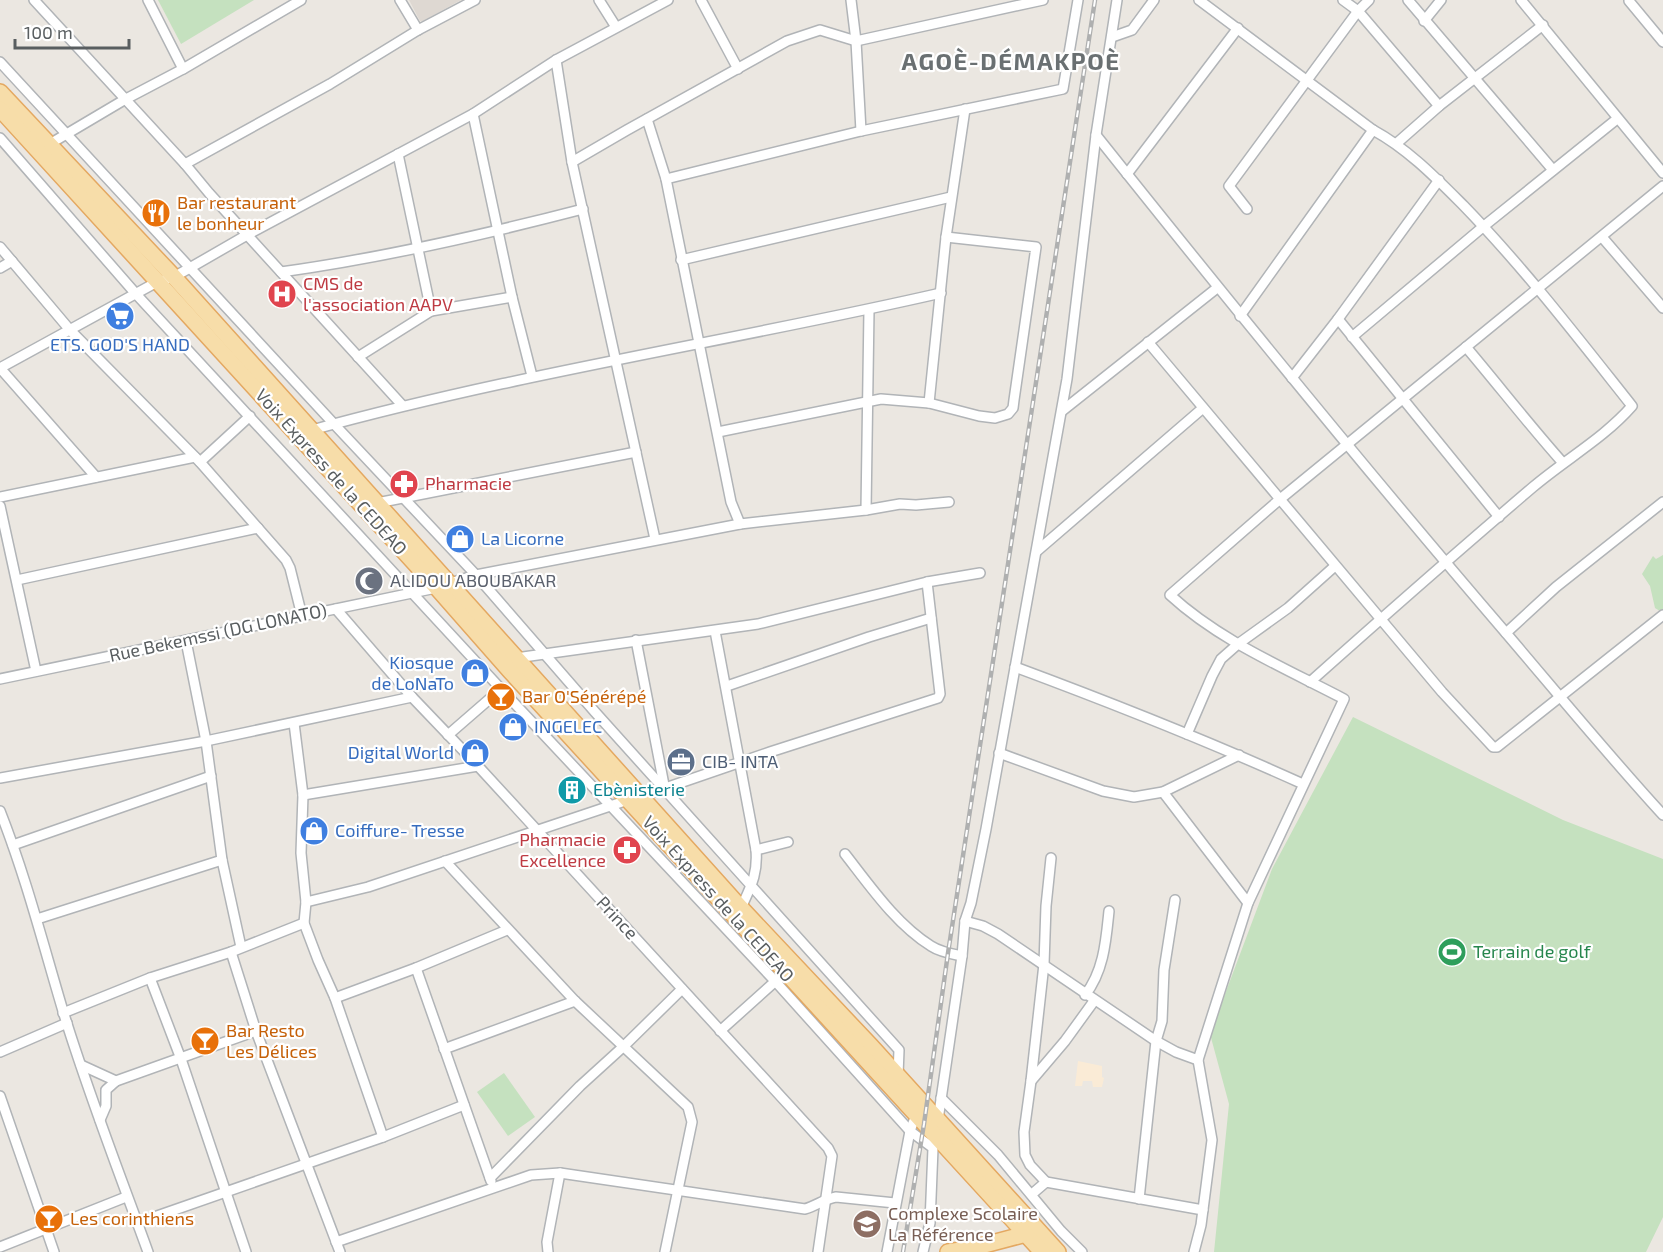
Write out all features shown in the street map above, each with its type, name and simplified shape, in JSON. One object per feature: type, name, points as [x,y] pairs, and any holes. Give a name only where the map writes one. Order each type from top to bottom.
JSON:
[{"type":"main road","points":[[0,92],[174,277],[376,503],[443,585],[516,658],[635,798],[898,1075],[1051,1250]]},
{"type":"main road","name":"Voix Express de la CEDEAO","points":[[0,109],[157,282],[443,585],[510,671],[635,798],[780,977],[916,1115],[1026,1234]]},
{"type":"main road","points":[[948,1252],[1026,1234],[1051,1250]]},
{"type":"street","points":[[34,0],[402,405]]},
{"type":"street","points":[[148,0],[183,69]]},
{"type":"street","points":[[48,145],[301,0]]},
{"type":"street","points":[[400,0],[418,30]]},
{"type":"street","points":[[185,164],[330,84],[418,30],[475,0]]},
{"type":"street","points":[[599,0],[616,27]]},
{"type":"street","points":[[96,477],[0,368],[157,282],[174,277],[473,114],[556,60],[668,0]]},
{"type":"street","points":[[701,0],[738,69]]},
{"type":"street","points":[[851,0],[856,40],[861,131]]},
{"type":"street","points":[[572,162],[788,41],[820,30],[856,40],[1043,0]]},
{"type":"street","points":[[666,179],[861,131],[1063,89],[1078,0]]},
{"type":"street","points":[[938,1120],[965,921],[971,903],[1062,411],[1096,135],[1117,0]]},
{"type":"street","points":[[1112,37],[1132,30],[1154,0]]},
{"type":"street","points":[[1199,0],[1373,130],[1397,143],[1439,180],[1484,226],[1538,288],[1632,406],[1590,444],[1563,463],[1380,618],[1310,681]]},
{"type":"street","points":[[1343,0],[1358,11],[1439,105]]},
{"type":"street","points":[[1248,209],[1230,186],[1358,11],[1369,0]]},
{"type":"street","points":[[1408,0],[1553,170]]},
{"type":"street","points":[[1424,21],[1441,0]]},
{"type":"street","points":[[1521,0],[1663,173]]},
{"type":"street","points":[[1629,2],[1663,42]]},
{"type":"street","points":[[1397,143],[1439,105],[1543,25]]},
{"type":"street","points":[[1127,174],[1238,28]]},
{"type":"street","points":[[556,60],[572,162],[655,539]]},
{"type":"street","points":[[0,62],[476,575],[899,1050],[898,1075]]},
{"type":"street","points":[[929,403],[951,197],[966,109]]},
{"type":"street","points":[[473,114],[512,297],[532,376]]},
{"type":"street","points":[[647,119],[666,179],[731,502],[740,524]]},
{"type":"street","points":[[1352,337],[1484,226],[1617,119]]},
{"type":"street","points":[[1240,316],[1373,130]]},
{"type":"street","points":[[1096,135],[1217,288],[1445,564],[1663,814]]},
{"type":"street","points":[[0,138],[136,294],[413,594],[611,806],[780,977],[910,1131],[933,1148],[930,1223],[923,1252]]},
{"type":"street","points":[[399,154],[432,311]]},
{"type":"street","points":[[1292,378],[1439,180]]},
{"type":"street","points":[[1194,1252],[1202,1225],[1212,1140],[1198,1060],[1248,903],[1344,699],[1238,644],[1170,595],[1279,500],[1663,186]]},
{"type":"street","points":[[681,260],[951,197]]},
{"type":"street","points":[[281,272],[498,231],[583,209]]},
{"type":"street","points":[[718,432],[867,401],[892,399],[929,403],[979,416],[995,418],[1008,414],[1013,408],[1036,247],[946,237]]},
{"type":"street","points":[[1602,237],[1663,308]]},
{"type":"street","points":[[0,247],[70,330],[197,459],[289,564],[302,616]]},
{"type":"street","points":[[0,268],[12,261]]},
{"type":"street","points":[[1062,411],[1217,288]]},
{"type":"street","points":[[312,430],[402,405],[532,376],[869,310],[941,293]]},
{"type":"street","points":[[358,357],[432,311],[512,297]]},
{"type":"street","points":[[866,510],[869,310]]},
{"type":"street","points":[[1338,319],[1499,517]]},
{"type":"street","points":[[1148,342],[1335,567],[1442,692],[1493,747],[1497,747],[1663,615]]},
{"type":"street","points":[[1466,347],[1513,402],[1533,431],[1563,463]]},
{"type":"street","points":[[1037,551],[1203,408]]},
{"type":"street","points":[[0,497],[197,459],[250,416]]},
{"type":"street","points":[[376,503],[636,452]]},
{"type":"street","name":"Rue Bekemssi (DG LONATO)","points":[[0,679],[413,594],[476,575],[655,539],[740,524],[900,504],[949,502]]},
{"type":"street","points":[[1506,633],[1556,587],[1663,502]]},
{"type":"street","points":[[0,506],[36,671]]},
{"type":"street","points":[[16,580],[258,528]]},
{"type":"street","points":[[1187,734],[1221,659],[1335,567]]},
{"type":"street","points":[[516,658],[715,631],[788,618],[927,582],[980,573]]},
{"type":"street","points":[[306,902],[368,887],[938,698],[940,694],[927,582]]},
{"type":"street","name":"Prince","points":[[336,609],[412,697],[478,766],[831,1153],[827,1199],[818,1252]]},
{"type":"street","points":[[727,686],[869,637],[932,618]]},
{"type":"street","points":[[715,631],[756,850],[755,877],[741,908]]},
{"type":"street","points":[[186,640],[206,741],[222,860],[241,947]]},
{"type":"street","points":[[636,640],[665,787]]},
{"type":"street","points":[[1015,668],[1132,711],[1303,784]]},
{"type":"street","points":[[448,735],[501,689]]},
{"type":"street","points":[[0,778],[206,741],[412,697]]},
{"type":"street","points":[[294,723],[303,795],[301,853],[306,902],[304,923],[335,998],[383,1137]]},
{"type":"street","points":[[999,753],[1118,795],[1134,797],[1163,792],[1239,755]]},
{"type":"street","points":[[303,795],[478,766]]},
{"type":"street","points":[[13,845],[211,776]]},
{"type":"street","points":[[1163,792],[1248,903]]},
{"type":"street","points":[[0,811],[37,919],[63,1013],[126,1197],[148,1252]]},
{"type":"street","points":[[756,850],[788,842]]},
{"type":"street","points":[[845,854],[877,895],[910,930],[933,947],[962,956]]},
{"type":"street","points":[[1051,858],[1046,906],[1044,964],[1024,1132],[1025,1155],[1030,1165],[1046,1182],[1203,1210]]},
{"type":"street","points":[[37,919],[222,860]]},
{"type":"street","points":[[445,861],[575,1001],[688,1107],[692,1115],[692,1122],[664,1252]]},
{"type":"street","points":[[1139,1199],[1156,1041],[1161,1021],[1164,970],[1175,900]]},
{"type":"street","points":[[1085,995],[1099,972],[1110,911]]},
{"type":"street","points":[[965,921],[983,926],[1044,964],[1085,995],[1156,1041],[1198,1060]]},
{"type":"street","points":[[63,1013],[150,978],[231,952],[304,923]]},
{"type":"street","points":[[335,998],[416,968],[507,930]]},
{"type":"street","points":[[231,952],[256,1031],[338,1247],[531,1175],[544,1173],[560,1173],[805,1209],[836,1197],[895,1203]]},
{"type":"street","points":[[416,968],[493,1190]]},
{"type":"street","points":[[720,1031],[780,977]]},
{"type":"street","points":[[150,978],[181,1059],[246,1252]]},
{"type":"street","points":[[490,1178],[580,1086],[682,989]]},
{"type":"street","points":[[444,1049],[575,1001]]},
{"type":"street","points":[[1031,1081],[1065,1041],[1094,1001]]},
{"type":"street","points":[[0,1052],[67,1023]]},
{"type":"street","points":[[100,1120],[106,1106],[106,1090],[116,1081],[256,1031]]},
{"type":"street","points":[[81,1065],[116,1081]]},
{"type":"street","points":[[0,1096],[54,1252]]},
{"type":"street","points":[[941,1098],[998,1155],[1061,1231],[1082,1252]]},
{"type":"street","points":[[137,1222],[383,1137],[464,1105]]},
{"type":"street","points":[[887,1252],[910,1131],[916,1115]]},
{"type":"street","points":[[548,1252],[547,1242],[560,1173]]},
{"type":"street","points":[[1032,1194],[1046,1182]]},
{"type":"street","points":[[0,1247],[126,1197]]},
{"type":"shaded area","points":[[409,0],[461,0],[420,21]]},
{"type":"shaded area","points":[[1078,1061],[1102,1066],[1102,1077],[1104,1078],[1102,1087],[1093,1087],[1092,1081],[1083,1081],[1082,1086],[1075,1086]]},
{"type":"green space","points":[[158,0],[254,0],[181,44]]},
{"type":"green space","points":[[1663,555],[1663,613],[1655,608],[1650,586],[1642,574],[1653,556],[1656,559]]},
{"type":"green space","name":"Terrain de golf","points":[[1353,717],[1563,820],[1663,859],[1663,1217],[1646,1252],[1214,1252],[1229,1104],[1210,1034],[1272,869]]},
{"type":"green space","points":[[504,1073],[535,1117],[508,1136],[477,1092]]},
{"type":"railway","points":[[903,1252],[1095,0]]},
{"type":"place","name":"Bar restaurant le bonheur","points":[[156,213]]},
{"type":"place","name":"CMS de l'association AAPV","points":[[282,294]]},
{"type":"place","name":"ETS. GOD'S HAND","points":[[120,316]]},
{"type":"place","name":"Pharmacie","points":[[404,484]]},
{"type":"place","name":"La Licorne","points":[[460,539]]},
{"type":"place","name":"ALIDOU ABOUBAKAR","points":[[369,581]]},
{"type":"place","name":"Kiosque de LoNaTo","points":[[475,673]]},
{"type":"place","name":"Bar O'Sépérépé","points":[[501,697]]},
{"type":"place","name":"INGELEC","points":[[513,727]]},
{"type":"place","name":"Digital World","points":[[475,753]]},
{"type":"place","name":"CIB- INTA","points":[[681,762]]},
{"type":"place","name":"Ebènisterie","points":[[572,790]]},
{"type":"place","name":"Coiffure- Tresse","points":[[314,831]]},
{"type":"place","name":"Pharmacie Excellence","points":[[627,850]]},
{"type":"place","name":"Terrain de golf","points":[[1452,952]]},
{"type":"place","name":"Bar Resto Les Délices","points":[[205,1041]]},
{"type":"place","name":"Les corinthiens","points":[[49,1219]]},
{"type":"place","name":"Complexe Scolaire La Référence","points":[[867,1224]]},
{"type":"district","name":"AGOÈ-DÉMAKPOÈ","points":[[1011,62]]}]
